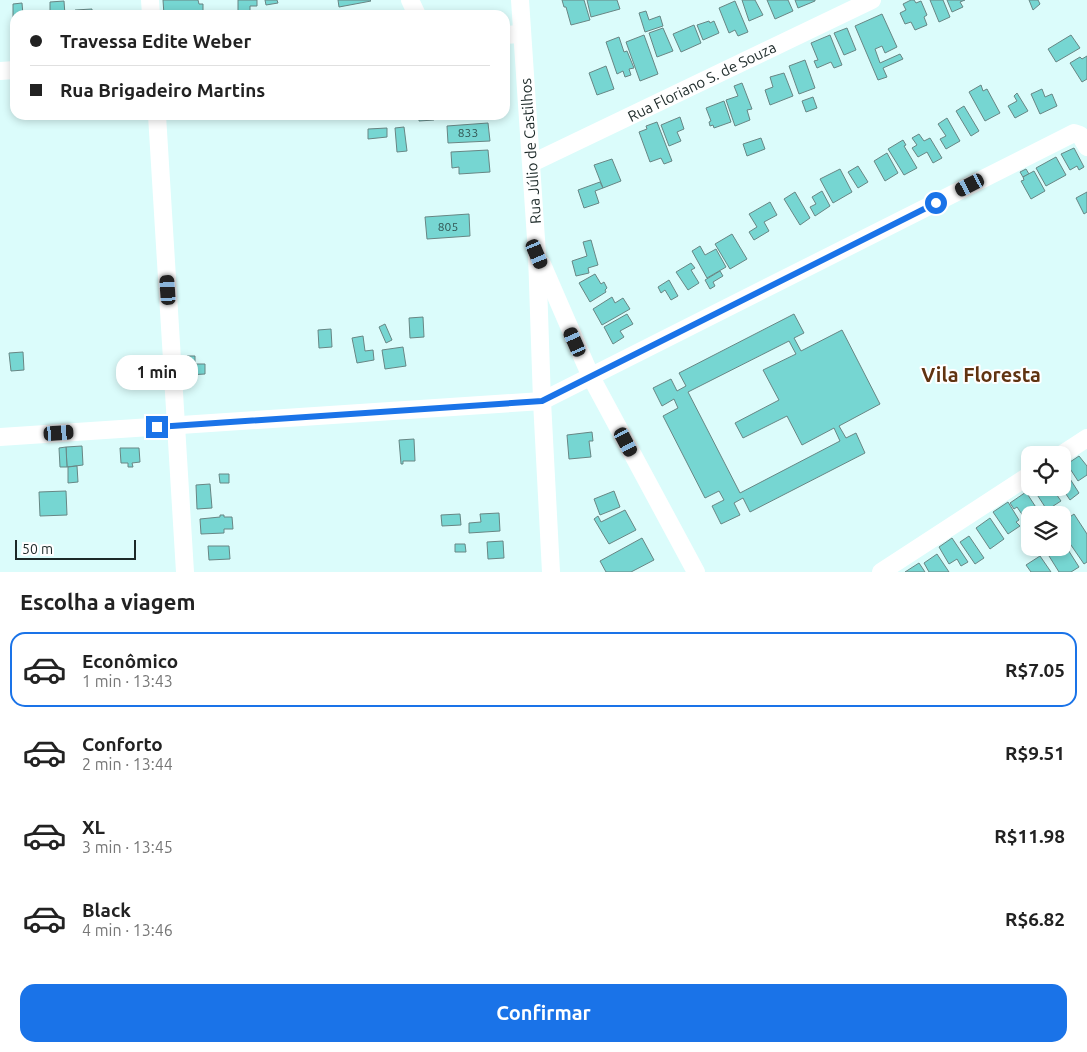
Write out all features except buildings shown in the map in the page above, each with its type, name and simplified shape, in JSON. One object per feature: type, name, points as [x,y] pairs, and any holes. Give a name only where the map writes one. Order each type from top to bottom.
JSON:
[{"type":"street","name":"Rua Júlio de Castilhos","points":[[520,0],[514,34],[532,164],[551,572]]},
{"type":"street","name":"Rua Floriano S. de Souza","points":[[532,164],[872,0]]},
{"type":"street","points":[[156,120],[185,572]]},
{"type":"street","points":[[0,437],[542,401],[1074,133],[1082,140]]},
{"type":"street","points":[[537,254],[590,377],[696,572]]},
{"type":"street","points":[[1071,448],[1087,438]]},
{"type":"street","points":[[882,572],[1021,481]]},
{"type":"district","name":"Vila Floresta","points":[[981,375]]},
{"type":"route","points":[[157,427],[542,401],[936,203]]}]
